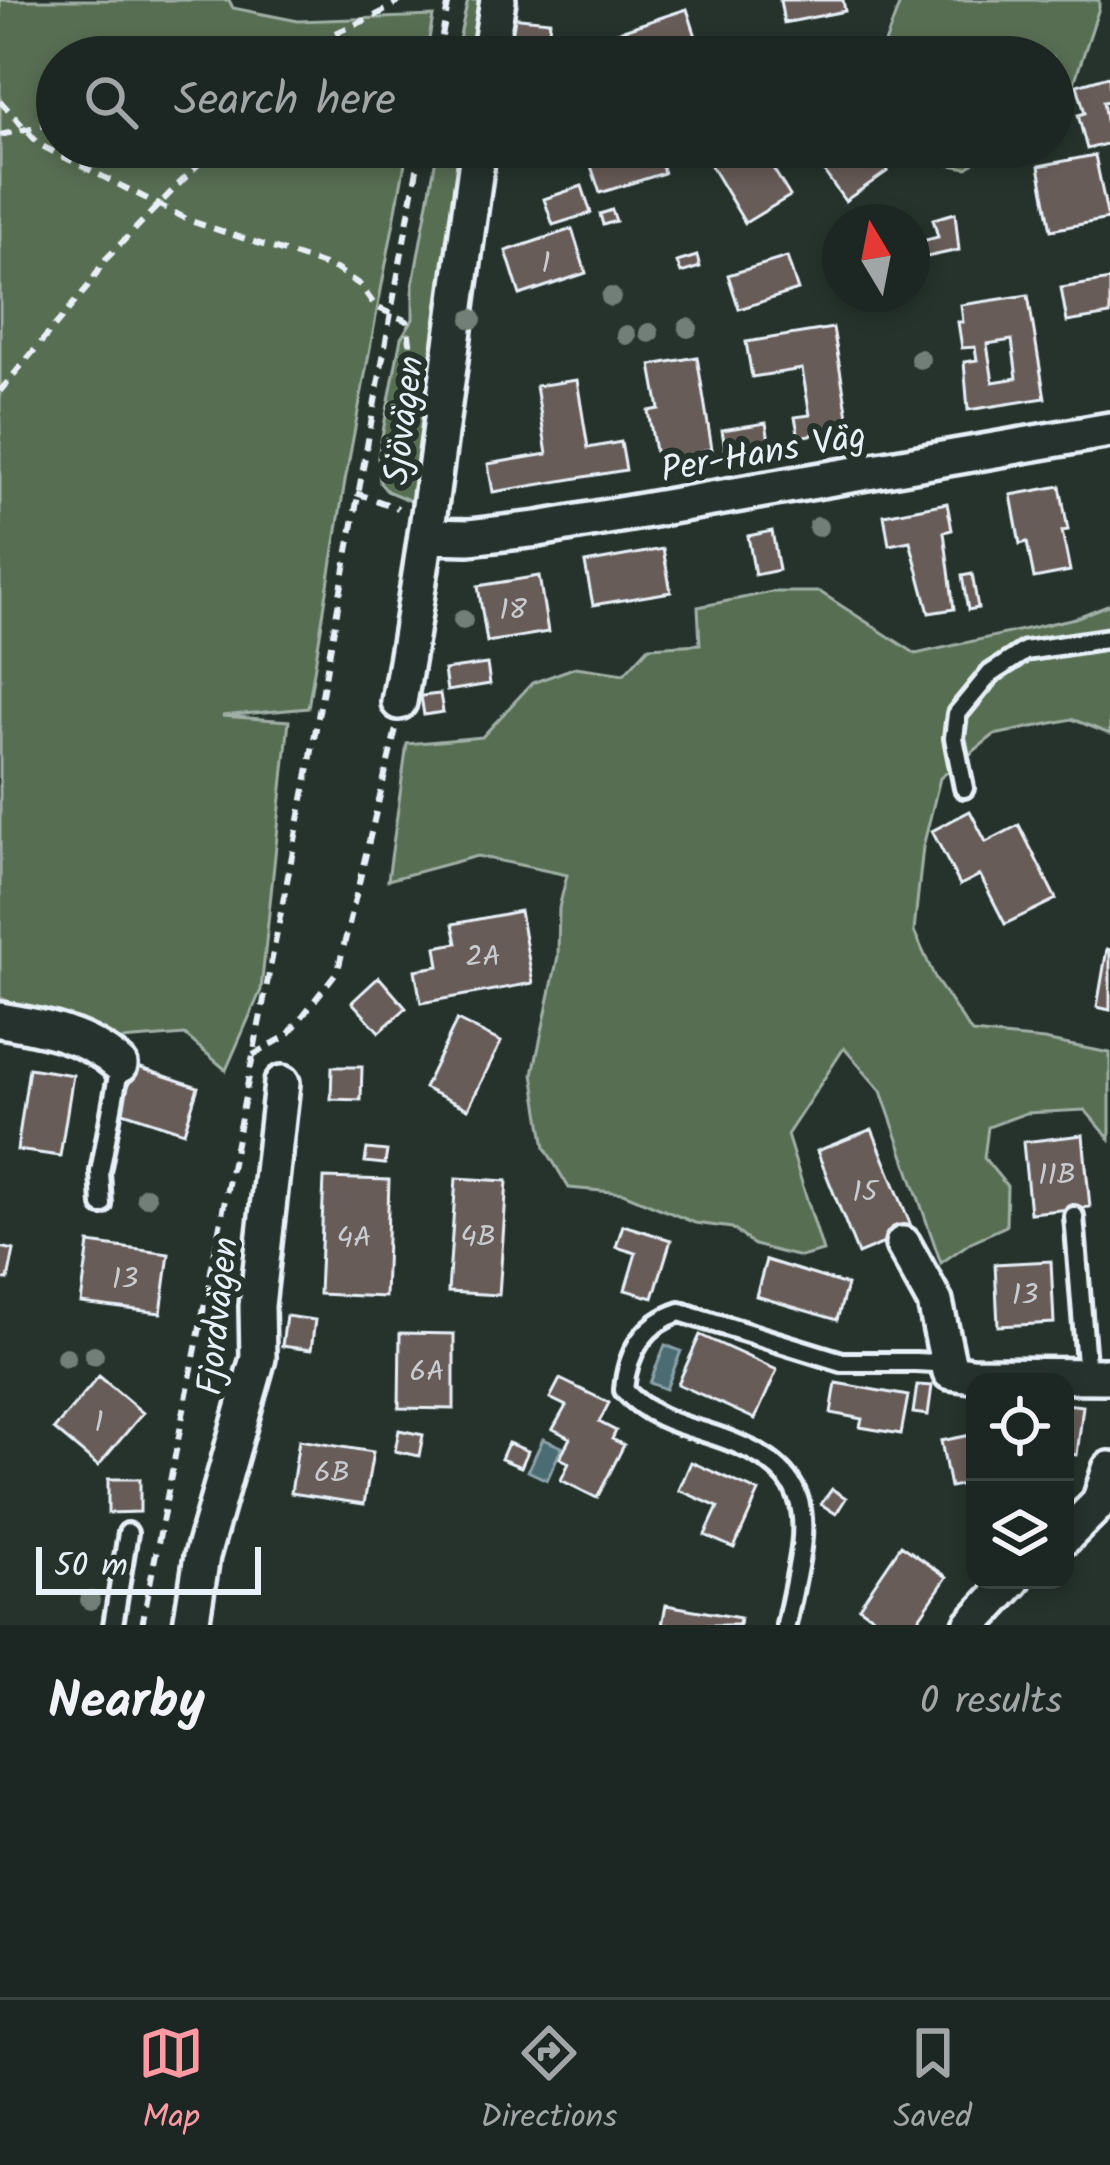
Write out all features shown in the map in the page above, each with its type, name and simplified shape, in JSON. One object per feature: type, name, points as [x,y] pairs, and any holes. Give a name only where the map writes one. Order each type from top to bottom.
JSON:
[{"type":"street","points":[[492,36],[498,0]]},
{"type":"street","name":"Sjövägen","points":[[399,702],[429,526],[476,168]]},
{"type":"street","name":"Per-Hans Väg","points":[[429,526],[470,537],[538,529],[1110,430]]},
{"type":"street","points":[[0,1021],[64,1033],[102,1048],[120,1065]]},
{"type":"street","name":"Fjordvägen","points":[[191,1625],[202,1556],[258,1358],[257,1306],[282,1083]]},
{"type":"street","points":[[903,1244],[935,1302],[950,1372],[1099,1376]]},
{"type":"street","points":[[1074,1528],[1100,1503],[1110,1469]]},
{"type":"street","points":[[971,1625],[1005,1589]]},
{"type":"lane","points":[[964,788],[954,738],[957,715],[990,674],[1025,651],[1110,638]]},
{"type":"lane","points":[[102,1205],[100,1172],[120,1065]]},
{"type":"lane","points":[[1074,1216],[1099,1376]]},
{"type":"lane","points":[[786,1625],[805,1532],[803,1503],[789,1480],[756,1453],[665,1420],[636,1404],[624,1390],[626,1368],[643,1334],[659,1318],[680,1312],[842,1362],[915,1362],[950,1372]]},
{"type":"lane","points":[[113,1625],[128,1533]]},
{"type":"path","points":[[333,36],[376,19],[401,0]]},
{"type":"path","points":[[442,36],[449,0]]},
{"type":"path","points":[[0,101],[36,141]]},
{"type":"path","points":[[0,135],[36,126]]},
{"type":"path","points":[[86,168],[191,221],[336,269],[360,285],[376,307],[407,321],[405,446]]},
{"type":"path","points":[[0,391],[91,283],[103,262],[195,168]]},
{"type":"path","points":[[142,1625],[312,750],[417,168]]},
{"type":"path","points":[[356,493],[409,513],[429,526]]},
{"type":"path","points":[[253,1055],[289,1035],[338,970],[398,723],[399,702]]},
{"type":"green space","points":[[0,0],[229,0],[233,8],[298,21],[433,16],[430,36],[36,36],[36,168],[404,168],[308,708],[222,716],[289,721],[261,990],[226,1070],[185,1035],[109,1041],[0,998]]},
{"type":"green space","points":[[468,0],[490,0],[485,36],[460,36]]},
{"type":"green space","points":[[901,0],[1099,0],[1074,83],[1074,36],[888,36]]},
{"type":"green space","points":[[434,168],[464,168],[418,504],[387,491],[380,483],[378,457],[401,338],[413,319],[413,284]]},
{"type":"green space","points":[[772,592],[820,592],[916,654],[1075,618],[1110,604],[1110,734],[1072,719],[994,735],[940,778],[923,847],[914,931],[936,980],[972,1033],[1110,1053],[1110,1139],[1085,1110],[1026,1113],[988,1127],[984,1158],[1007,1186],[1006,1226],[941,1263],[881,1091],[844,1048],[787,1135],[823,1251],[801,1257],[780,1252],[754,1245],[732,1228],[695,1223],[623,1193],[569,1188],[545,1148],[533,1074],[558,956],[559,908],[567,875],[477,856],[388,880],[407,744],[482,737],[532,683],[576,667],[624,674],[649,647],[700,644],[698,607]]},
{"type":"water","points":[[665,1345],[681,1351],[666,1389],[650,1383]]},
{"type":"water","points":[[543,1439],[562,1447],[547,1480],[528,1471]]},
{"type":"building","points":[[780,0],[843,0],[845,11],[784,23]]},
{"type":"building","points":[[687,9],[696,36],[605,36]]},
{"type":"building","points":[[510,17],[550,21],[548,36],[508,36]]},
{"type":"building","points":[[1109,76],[1110,101],[1103,102],[1110,143],[1087,149],[1078,115],[1085,113],[1077,85]]},
{"type":"building","points":[[1095,155],[1108,219],[1051,230],[1039,168],[1074,168],[1074,159]]},
{"type":"building","points":[[592,168],[662,168],[664,173],[600,193]]},
{"type":"building","points":[[712,168],[773,168],[790,196],[745,223]]},
{"type":"building","points":[[821,168],[886,168],[888,171],[845,201]]},
{"type":"building","points":[[582,186],[591,213],[553,225],[544,199]]},
{"type":"building","points":[[612,210],[616,221],[603,225],[600,214]]},
{"type":"building","points":[[955,213],[959,250],[930,256],[930,239],[938,237],[933,219]]},
{"type":"building","points":[[572,229],[586,273],[520,295],[506,251]]},
{"type":"building","points":[[697,256],[700,267],[681,273],[677,262]]},
{"type":"building","points":[[787,257],[798,290],[739,309],[728,275]]},
{"type":"building","points":[[1110,280],[1110,315],[1067,322],[1061,288]]},
{"type":"building","points":[[1028,295],[1045,398],[968,410],[964,362],[977,360],[975,347],[962,348],[961,305]],"holes":[[[1012,340],[1017,378],[993,382],[987,344]]]},
{"type":"building","points":[[833,328],[850,428],[799,437],[795,417],[810,415],[802,369],[752,377],[746,342]]},
{"type":"building","points":[[697,357],[712,449],[705,450],[708,466],[668,472],[665,455],[656,457],[648,411],[659,409],[651,365]]},
{"type":"building","points":[[577,380],[588,448],[621,442],[626,470],[493,492],[488,464],[547,454],[536,386]]},
{"type":"building","points":[[766,423],[771,452],[727,460],[722,430]]},
{"type":"building","points":[[1060,486],[1070,571],[1034,578],[1027,542],[1020,544],[1011,495]]},
{"type":"building","points":[[947,503],[952,530],[944,532],[954,609],[929,613],[910,541],[889,545],[884,515]]},
{"type":"building","points":[[772,531],[779,570],[755,575],[748,536]]},
{"type":"building","points":[[663,549],[671,592],[593,605],[585,563]]},
{"type":"building","points":[[972,574],[978,608],[968,610],[962,576]]},
{"type":"building","points":[[539,576],[548,632],[487,642],[478,586]]},
{"type":"building","points":[[487,664],[490,684],[447,691],[444,670]]},
{"type":"building","points":[[440,694],[443,712],[424,715],[421,696]]},
{"type":"building","points":[[970,811],[986,842],[1019,825],[1056,899],[1005,924],[980,875],[960,885],[932,831]]},
{"type":"building","points":[[520,911],[533,983],[421,1003],[415,970],[439,966],[436,947],[457,943],[453,924]]},
{"type":"building","points":[[1110,950],[1110,1010],[1097,1007]]},
{"type":"building","points":[[379,977],[406,1008],[379,1032],[352,1002]]},
{"type":"building","points":[[457,1020],[501,1042],[468,1109],[424,1088]]},
{"type":"building","points":[[135,1066],[198,1087],[184,1132],[120,1111]]},
{"type":"building","points":[[332,1067],[362,1067],[361,1100],[331,1099]]},
{"type":"building","points":[[29,1068],[73,1075],[60,1156],[17,1150]]},
{"type":"building","points":[[872,1129],[913,1231],[858,1254],[817,1151]]},
{"type":"building","points":[[1083,1135],[1090,1207],[1030,1213],[1023,1142]]},
{"type":"building","points":[[367,1149],[387,1151],[385,1164],[365,1162]]},
{"type":"building","points":[[324,1178],[389,1180],[385,1297],[319,1294]]},
{"type":"building","points":[[456,1178],[507,1181],[499,1295],[448,1292]]},
{"type":"building","points":[[623,1225],[671,1240],[653,1298],[625,1290],[636,1253],[616,1247]]},
{"type":"building","points":[[89,1243],[169,1254],[161,1313],[81,1303]]},
{"type":"building","points":[[0,1247],[14,1250],[8,1280],[0,1279]]},
{"type":"building","points":[[766,1260],[847,1285],[837,1320],[756,1296]]},
{"type":"building","points":[[1051,1261],[1054,1323],[998,1326],[995,1264]]},
{"type":"building","points":[[286,1316],[315,1320],[311,1350],[282,1346]]},
{"type":"building","points":[[400,1333],[454,1334],[454,1409],[399,1408]]},
{"type":"building","points":[[700,1335],[777,1370],[755,1419],[678,1384]]},
{"type":"building","points":[[99,1376],[143,1413],[98,1466],[54,1429]]},
{"type":"building","points":[[560,1379],[609,1403],[599,1422],[616,1431],[612,1439],[624,1445],[597,1498],[561,1480],[569,1463],[560,1458],[570,1438],[553,1429],[566,1406],[550,1398]]},
{"type":"building","points":[[836,1383],[908,1396],[901,1434],[860,1427],[862,1419],[831,1413]]},
{"type":"building","points":[[917,1385],[932,1386],[928,1415],[913,1413]]},
{"type":"building","points":[[1074,1405],[1083,1406],[1074,1454]]},
{"type":"building","points":[[399,1430],[423,1435],[419,1456],[395,1451]]},
{"type":"building","points":[[966,1436],[966,1484],[950,1487],[941,1441]]},
{"type":"building","points":[[299,1440],[373,1452],[364,1504],[291,1493]]},
{"type":"building","points":[[508,1443],[528,1451],[521,1467],[501,1459]]},
{"type":"building","points":[[691,1462],[759,1492],[734,1548],[705,1535],[718,1507],[679,1490]]},
{"type":"building","points":[[108,1479],[140,1479],[140,1512],[108,1513]]},
{"type":"building","points":[[832,1489],[846,1498],[836,1514],[821,1504]]},
{"type":"building","points":[[901,1545],[947,1577],[914,1625],[885,1625],[859,1607]]},
{"type":"building","points":[[666,1605],[740,1618],[739,1625],[662,1625]]}]
